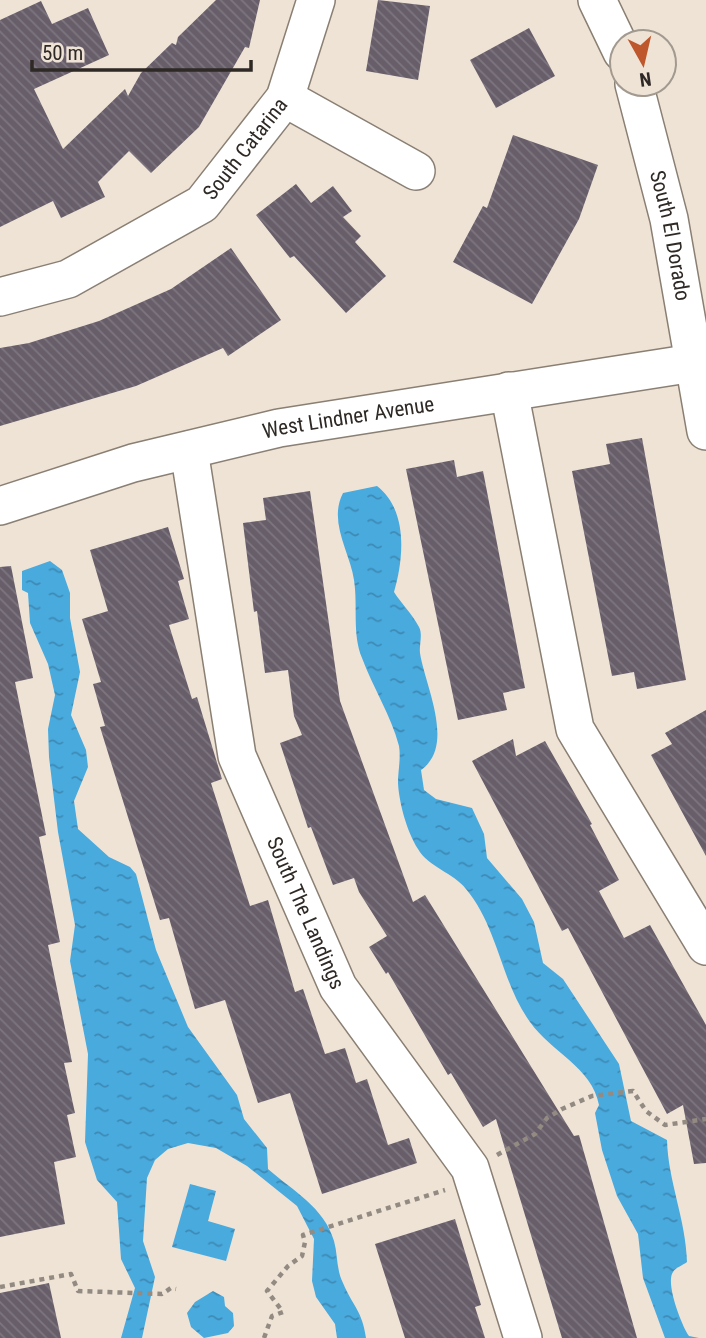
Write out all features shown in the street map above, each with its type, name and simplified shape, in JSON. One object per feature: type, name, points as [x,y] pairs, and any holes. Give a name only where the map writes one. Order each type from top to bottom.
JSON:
[{"type":"street","name":"South Catarina","points":[[0,297],[68,279],[202,204],[285,98],[316,0]]},
{"type":"street","points":[[597,0],[610,28]]},
{"type":"street","points":[[285,98],[416,171]]},
{"type":"street","name":"South El Dorado","points":[[638,98],[669,219],[701,362],[706,431]]},
{"type":"street","name":"West Lindner Avenue","points":[[0,506],[133,463],[279,428],[701,362]]},
{"type":"street","points":[[509,391],[575,729],[706,946]]},
{"type":"street","name":"South The Landings","points":[[189,450],[237,757],[338,987],[471,1174],[523,1338]]},
{"type":"path","points":[[264,1338],[272,1316],[283,1312],[267,1291],[288,1266],[302,1256],[305,1242],[303,1235],[471,1174],[535,1134],[547,1118],[592,1096],[633,1090],[646,1111],[665,1125],[706,1119]]},
{"type":"path","points":[[0,1287],[71,1274],[78,1291],[162,1294],[171,1288],[176,1289]]},
{"type":"water","points":[[377,486],[387,496],[399,521],[401,550],[394,592],[420,630],[420,653],[436,714],[436,746],[431,759],[421,770],[424,790],[436,799],[472,808],[484,834],[487,858],[522,899],[534,922],[543,963],[563,979],[619,1064],[631,1121],[667,1140],[687,1262],[673,1272],[671,1285],[686,1331],[689,1336],[699,1338],[665,1338],[643,1278],[638,1234],[617,1196],[602,1150],[595,1113],[599,1105],[595,1092],[580,1070],[530,1022],[512,990],[493,937],[477,904],[461,883],[422,855],[407,826],[399,791],[399,746],[359,649],[354,580],[341,537],[338,515],[343,493]]},
{"type":"water","points":[[50,561],[62,570],[70,593],[70,618],[80,672],[71,715],[86,750],[88,767],[74,801],[78,829],[109,857],[130,867],[136,874],[156,950],[188,1027],[237,1095],[244,1119],[267,1148],[268,1169],[307,1200],[323,1218],[334,1241],[341,1278],[360,1315],[366,1338],[337,1338],[335,1324],[316,1297],[312,1281],[314,1239],[297,1206],[247,1166],[216,1148],[188,1143],[168,1149],[155,1160],[147,1178],[143,1241],[155,1277],[142,1338],[121,1338],[135,1288],[121,1259],[117,1202],[97,1180],[85,1142],[88,1054],[70,961],[75,925],[58,832],[49,757],[48,729],[55,695],[48,664],[30,623],[28,593],[22,590],[22,571]]},
{"type":"water","points":[[190,1184],[216,1191],[208,1221],[235,1229],[226,1261],[172,1247]]},
{"type":"water","points":[[213,1291],[224,1297],[225,1306],[233,1313],[234,1326],[228,1333],[204,1338],[191,1327],[187,1313],[195,1302]]},
{"type":"building","points":[[216,0],[260,0],[249,48],[245,47],[199,127],[151,173],[129,151],[98,182],[105,197],[61,218],[53,201],[0,227],[0,20],[41,1],[52,24],[88,8],[109,55],[34,89],[63,149],[125,89],[128,96],[141,73],[172,43],[176,45],[178,37]]},
{"type":"building","points":[[378,0],[430,6],[418,80],[366,71]]},
{"type":"building","points":[[529,28],[555,76],[496,108],[470,60]]},
{"type":"building","points":[[513,135],[598,165],[579,219],[532,304],[453,262],[483,206],[487,208]]},
{"type":"building","points":[[296,184],[311,203],[333,186],[352,211],[343,217],[361,236],[355,242],[386,276],[346,313],[294,256],[290,258],[256,215]]},
{"type":"building","points":[[231,248],[281,320],[228,356],[223,348],[136,386],[0,426],[0,348],[29,343],[99,321],[171,289]]},
{"type":"building","points":[[642,438],[686,680],[637,689],[634,672],[612,676],[572,471],[610,464],[606,444]]},
{"type":"building","points":[[454,460],[457,477],[483,471],[525,688],[503,693],[507,710],[458,720],[406,469]]},
{"type":"building","points":[[310,491],[340,701],[413,902],[425,895],[574,1136],[579,1135],[637,1338],[562,1338],[496,1119],[483,1127],[451,1073],[448,1075],[388,972],[386,974],[369,947],[387,936],[359,892],[354,878],[333,885],[311,827],[308,828],[280,743],[302,735],[294,716],[288,670],[265,673],[243,523],[266,520],[263,498]]},
{"type":"building","points":[[168,527],[184,579],[178,581],[189,619],[169,625],[192,699],[197,697],[222,779],[211,783],[250,906],[268,900],[295,992],[303,989],[325,1054],[345,1048],[356,1083],[367,1079],[388,1145],[409,1138],[417,1163],[322,1194],[290,1093],[258,1103],[225,1000],[195,1009],[169,918],[160,920],[100,727],[105,726],[93,684],[101,682],[82,619],[108,611],[90,550]]},
{"type":"building","points":[[11,566],[33,678],[15,682],[46,835],[39,837],[60,942],[48,945],[72,1062],[64,1063],[75,1113],[67,1115],[76,1157],[54,1162],[65,1224],[0,1237],[0,567]]},
{"type":"building","points":[[706,710],[706,856],[651,755],[672,744],[665,733]]},
{"type":"building","points":[[513,739],[516,756],[545,741],[592,824],[590,825],[619,880],[599,891],[624,938],[650,925],[706,1025],[706,1163],[694,1164],[683,1105],[667,1114],[568,928],[562,931],[472,761]]},
{"type":"building","points":[[455,1219],[481,1305],[475,1307],[485,1338],[405,1338],[375,1244]]},
{"type":"building","points":[[49,1283],[61,1338],[0,1338],[0,1293]]}]
